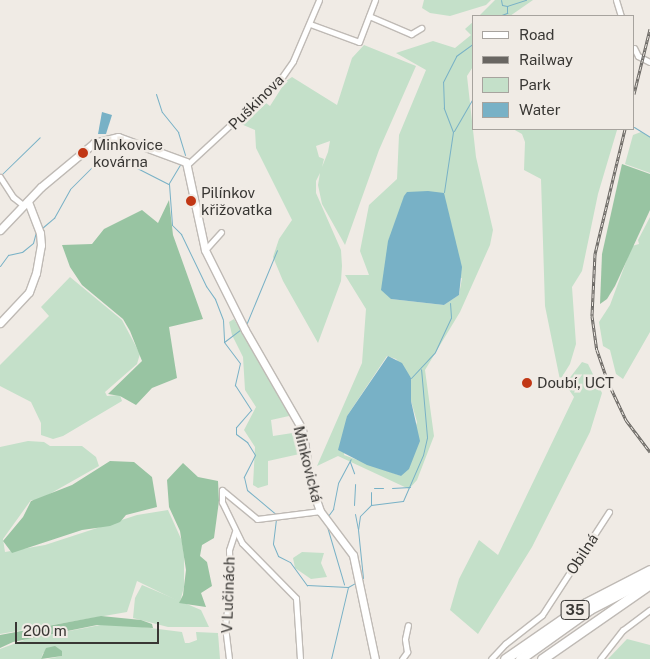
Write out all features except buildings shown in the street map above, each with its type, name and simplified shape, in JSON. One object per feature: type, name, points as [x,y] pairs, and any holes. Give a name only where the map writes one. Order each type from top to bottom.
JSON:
[{"type":"highway","name":"35","points":[[505,659],[586,603],[650,570]]},
{"type":"highway","name":"35","points":[[520,659],[590,610],[650,578]]},
{"type":"highway","points":[[542,659],[650,584]]},
{"type":"street","name":"Puškinova","points":[[188,164],[282,77],[310,24],[319,0]]},
{"type":"street","points":[[310,24],[359,42],[375,0]]},
{"type":"street","points":[[616,0],[621,15]]},
{"type":"street","points":[[369,16],[411,34],[421,28]]},
{"type":"street","points":[[635,50],[638,56],[650,62]]},
{"type":"street","points":[[0,230],[88,145],[113,136],[180,158],[188,164]]},
{"type":"street","name":"Minkovická","points":[[188,164],[199,233],[205,250],[245,330],[302,428],[311,485],[320,510],[353,556],[375,659]]},
{"type":"street","points":[[0,323],[29,292],[41,245],[39,230],[26,203],[13,197],[1,179]]},
{"type":"street","points":[[205,250],[221,232]]},
{"type":"street","name":"V Lučinách","points":[[300,659],[296,598],[256,560],[235,531],[222,502],[222,490],[257,519],[320,510]]},
{"type":"street","name":"Obilná","points":[[491,659],[505,644],[542,615],[610,512]]},
{"type":"street","name":"V Lučinách","points":[[228,659],[225,625],[230,590],[229,550],[235,531]]},
{"type":"street","points":[[600,659],[623,630],[650,610]]},
{"type":"street","points":[[402,659],[407,652],[404,639],[408,625]]},
{"type":"green space","points":[[424,0],[491,0],[486,5],[450,16],[430,13],[422,8]]},
{"type":"green space","points":[[495,0],[533,0],[511,15],[480,15]]},
{"type":"green space","points":[[472,23],[472,68],[467,76],[472,130],[476,157],[493,230],[490,245],[460,312],[425,370],[434,436],[417,480],[409,489],[338,456],[317,466],[362,363],[366,309],[345,275],[369,275],[360,251],[369,205],[397,179],[399,135],[426,70],[396,53],[433,41],[455,48],[471,35],[465,29]],"holes":[[[462,278],[459,295],[444,305],[391,299]],[[387,356],[396,359],[411,378],[411,401],[417,422],[401,476],[344,455],[347,416]]]},
{"type":"green space","points":[[364,45],[416,66],[379,150],[345,245],[322,204],[318,185],[320,173],[316,181],[316,193],[341,250],[342,266],[341,281],[318,343],[283,281],[273,257],[279,239],[292,220],[256,148],[255,130],[241,124],[266,103],[270,106],[286,81],[292,77],[337,105],[352,58]],"holes":[[[330,141],[322,167],[324,159],[319,157],[316,146]]]},
{"type":"green space","points":[[515,130],[617,130],[598,194],[582,271],[572,287],[576,344],[570,364],[560,380],[545,306],[541,179],[524,170],[525,142],[522,134]]},
{"type":"green space","points":[[641,132],[650,137],[650,173],[625,164],[633,135]]},
{"type":"green space","points":[[622,164],[650,174],[650,210],[615,286],[607,299],[600,304],[602,254]]},
{"type":"green space","points":[[169,200],[173,235],[203,319],[169,327],[177,378],[152,388],[136,405],[120,396],[108,394],[142,361],[130,331],[123,319],[82,285],[70,267],[62,245],[92,244],[104,229],[142,210],[158,223]]},
{"type":"green space","points":[[650,217],[650,332],[623,379],[616,374],[610,350],[603,346],[599,322],[610,305],[632,246],[639,244],[638,240]]},
{"type":"green space","points":[[70,277],[122,320],[140,354],[137,364],[105,392],[107,396],[120,395],[122,401],[63,436],[53,439],[41,435],[41,423],[31,402],[0,386],[0,365],[49,316],[41,307]]},
{"type":"green space","points":[[234,319],[288,409],[289,416],[271,420],[273,436],[299,432],[304,453],[268,461],[268,485],[258,488],[253,485],[255,447],[244,430],[256,407],[245,390],[243,357],[232,335],[229,322]]},
{"type":"green space","points":[[582,362],[588,364],[602,393],[590,432],[532,547],[478,634],[450,610],[459,579],[479,540],[498,555],[574,397],[565,384]]},
{"type":"green space","points":[[28,441],[44,442],[50,446],[82,446],[96,457],[99,466],[39,500],[31,500],[3,539],[5,552],[45,545],[137,515],[168,510],[182,541],[184,556],[184,587],[180,602],[137,581],[127,612],[0,634],[0,447]]},
{"type":"green space","points":[[110,461],[134,462],[152,477],[157,507],[126,515],[120,522],[110,526],[82,530],[12,553],[3,541],[23,517],[31,501],[72,485]]},
{"type":"green space","points":[[183,463],[198,477],[218,481],[219,501],[214,538],[202,545],[200,556],[207,562],[212,586],[201,593],[206,607],[179,603],[183,595],[186,570],[180,531],[169,507],[167,480]]},
{"type":"green space","points":[[302,552],[324,553],[321,563],[327,577],[311,579],[295,568],[293,558]]},
{"type":"green space","points":[[142,585],[201,610],[209,627],[168,627],[133,618],[135,598]]},
{"type":"green space","points":[[101,616],[141,620],[152,624],[153,628],[97,625],[13,642],[0,648],[0,635]]},
{"type":"green space","points":[[111,623],[182,632],[185,643],[197,640],[196,632],[218,633],[220,659],[47,659],[62,656],[43,653],[41,659],[0,659],[0,649],[27,639]]},
{"type":"green space","points":[[627,639],[650,645],[650,659],[608,659]]},
{"type":"green space","points":[[55,646],[62,651],[62,656],[41,659],[46,648]]},
{"type":"water","points":[[102,112],[112,115],[106,134],[98,134]]},
{"type":"water","points":[[428,191],[444,193],[462,267],[459,295],[444,305],[391,299],[381,290],[388,241],[404,196],[407,192]]},
{"type":"water","points":[[388,356],[402,363],[411,378],[411,401],[420,441],[409,469],[401,476],[367,465],[338,450],[347,416]]},
{"type":"waterway","points":[[501,0],[502,5],[507,6],[507,13],[502,15]]},
{"type":"waterway","points":[[507,6],[526,0]]},
{"type":"waterway","points":[[444,192],[453,132],[444,108],[443,82],[456,56],[472,44]]},
{"type":"waterway","points":[[156,94],[162,112],[178,132],[185,155]]},
{"type":"waterway","points":[[454,131],[472,100]]},
{"type":"waterway","points":[[635,128],[650,137]]},
{"type":"waterway","points":[[1,175],[40,137]]},
{"type":"waterway","points":[[169,183],[181,163]]},
{"type":"waterway","points":[[42,228],[54,218],[70,189],[95,164],[135,167],[169,184],[172,225],[181,234],[206,286],[215,299],[223,320],[224,342],[240,363],[235,385],[251,410],[236,427],[236,434],[247,442],[255,455],[244,477],[247,490],[276,514]]},
{"type":"waterway","points":[[0,266],[8,255],[22,252],[33,243],[36,232]]},
{"type":"waterway","points":[[246,325],[277,250]]},
{"type":"waterway","points":[[411,378],[435,352],[451,317],[450,303]]},
{"type":"waterway","points":[[224,342],[240,330]]},
{"type":"waterway","points":[[363,578],[358,530],[360,516],[371,505],[403,501],[423,455],[427,437],[421,369]]},
{"type":"waterway","points":[[328,516],[333,509],[338,483],[351,459]]},
{"type":"waterway","points":[[350,462],[354,473]]},
{"type":"waterway","points":[[354,505],[355,484]]},
{"type":"waterway","points":[[392,488],[410,487]]},
{"type":"waterway","points":[[374,488],[383,488]]},
{"type":"waterway","points":[[371,492],[371,505]]},
{"type":"waterway","points":[[355,514],[358,529]]},
{"type":"waterway","points":[[276,519],[273,544],[278,556],[290,562],[307,585],[348,587],[331,659]]},
{"type":"waterway","points":[[326,523],[344,584]]},
{"type":"waterway","points":[[348,587],[357,582]]},
{"type":"railway","points":[[635,90],[650,29]]},
{"type":"railway","points":[[625,130],[595,254],[592,316],[597,350],[608,382],[626,420],[650,452]]},
{"type":"place","name":"Minkovice kovárna","points":[[83,153]]},
{"type":"place","name":"Pilínkov křižovatka","points":[[191,201]]},
{"type":"place","name":"Doubí, UCT","points":[[527,383]]}]
